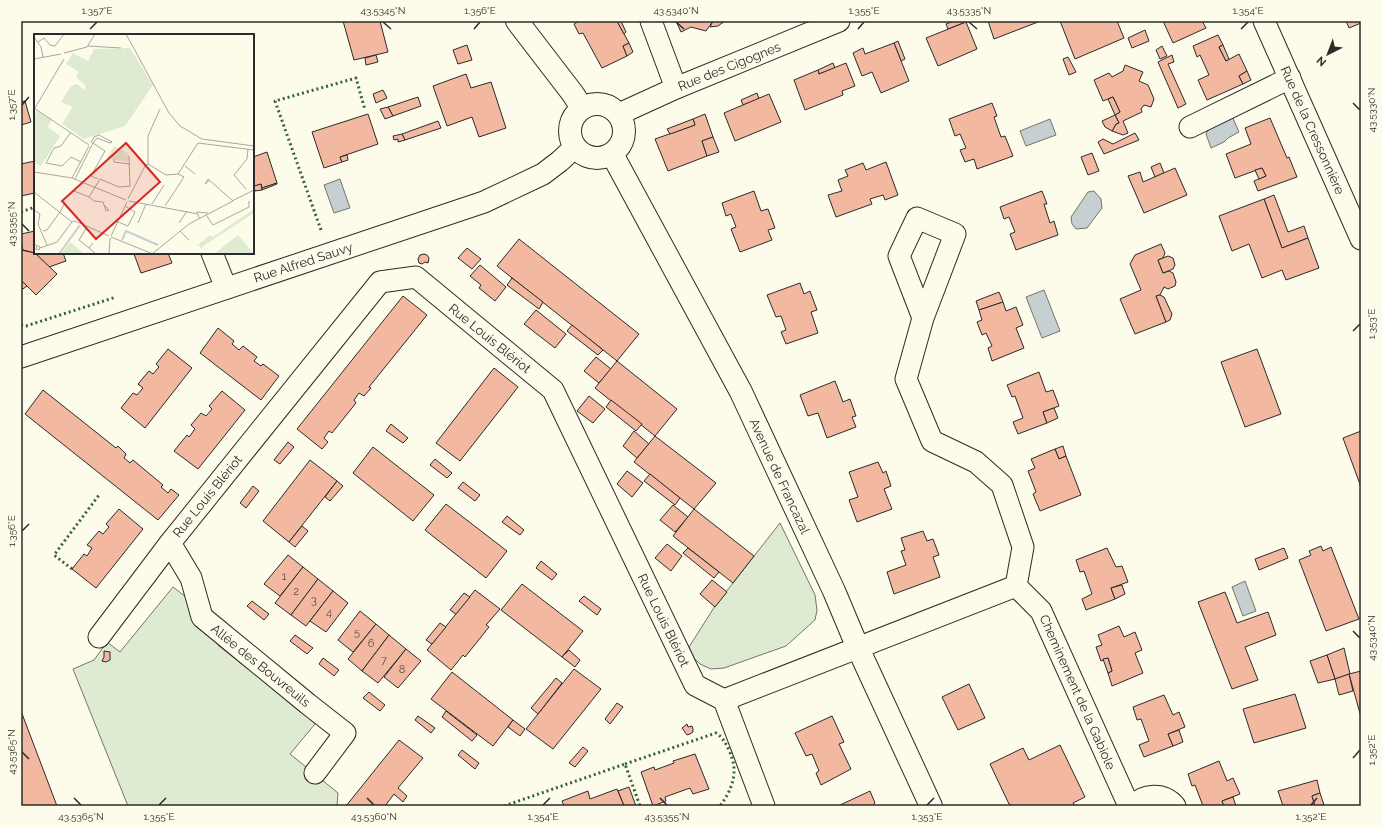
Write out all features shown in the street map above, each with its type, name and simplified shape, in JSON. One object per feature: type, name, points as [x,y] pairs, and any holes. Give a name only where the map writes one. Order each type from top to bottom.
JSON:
[{"type":"street","points":[[517,21],[582,108]]},
{"type":"street","points":[[651,21],[676,88]]},
{"type":"street","name":"Rue des Cigognes","points":[[619,114],[676,88],[840,21]]},
{"type":"street","name":"Rue de la Cressonnière","points":[[1264,21],[1361,239]]},
{"type":"street","points":[[1190,127],[1290,78]]},
{"type":"street","points":[[600,103],[609,106],[619,114],[623,120],[625,128],[624,136],[618,149],[612,154],[601,158],[589,157],[584,155],[575,147],[570,135],[571,122],[577,112],[582,108],[590,104],[600,103]]},
{"type":"street","name":"Rue Alfred Sauvy","points":[[21,357],[484,202],[543,174],[575,147]]},
{"type":"street","name":"Avenue de Francazal","points":[[612,154],[740,392],[834,591],[858,648],[931,806]]},
{"type":"street","points":[[212,254],[226,288]]},
{"type":"street","name":"Rue Louis Blériot","points":[[99,637],[170,543],[380,282],[416,277],[553,390],[695,685],[724,700]]},
{"type":"street","points":[[764,806],[724,700],[1016,586],[1023,547],[1002,485],[976,462],[932,441],[906,379],[923,318]]},
{"type":"street","name":"Allée des Bouvreuils","points":[[170,543],[191,578],[202,617],[308,704],[346,733],[315,773]]},
{"type":"street","name":"Cheminement de la Gabiole","points":[[1016,586],[1041,611],[1131,806],[1137,801],[1146,797],[1155,796],[1164,798],[1175,806]]},
{"type":"green space","points":[[780,523],[815,595],[817,610],[815,620],[786,646],[724,668],[711,669],[700,664],[694,658],[689,647],[715,606]]},
{"type":"green space","points":[[173,587],[186,597],[207,633],[219,646],[315,722],[315,724],[290,754],[338,793],[337,806],[128,806],[73,669],[94,660],[107,642],[120,652]]},
{"type":"shaded area","points":[[1232,116],[1239,132],[1224,142],[1211,148],[1206,134],[1210,127]]},
{"type":"shaded area","points":[[1050,119],[1056,135],[1026,146],[1020,131]]},
{"type":"shaded area","points":[[340,179],[350,208],[334,213],[324,185]]},
{"type":"shaded area","points":[[1094,191],[1101,199],[1102,208],[1087,228],[1076,229],[1072,224],[1071,217],[1088,192]]},
{"type":"shaded area","points":[[1044,290],[1060,331],[1042,338],[1026,297]]},
{"type":"shaded area","points":[[1245,581],[1256,611],[1243,616],[1232,587]]},
{"type":"building","points":[[343,21],[380,21],[388,52],[354,60]]},
{"type":"building","points":[[579,21],[617,21],[629,43],[623,46],[627,56],[602,68],[583,33],[579,34],[574,24]]},
{"type":"building","points":[[617,21],[621,21],[626,32],[624,34]]},
{"type":"building","points":[[676,21],[713,21],[706,31],[691,27],[681,32]]},
{"type":"building","points":[[713,21],[725,21],[718,26],[710,27]]},
{"type":"building","points":[[954,21],[966,22],[948,29],[946,24]]},
{"type":"building","points":[[988,21],[1037,21],[1038,22],[994,39]]},
{"type":"building","points":[[1060,21],[1117,21],[1124,38],[1075,59]]},
{"type":"building","points":[[1163,21],[1202,21],[1206,28],[1173,43]]},
{"type":"building","points":[[1346,21],[1361,21],[1361,23],[1349,28]]},
{"type":"building","points":[[966,22],[977,49],[938,66],[926,38]]},
{"type":"building","points":[[1145,30],[1149,41],[1132,48],[1128,38]]},
{"type":"building","points":[[1218,35],[1223,45],[1219,47],[1226,61],[1239,54],[1247,71],[1239,76],[1243,84],[1207,100],[1198,80],[1209,75],[1200,55],[1197,57],[1193,46]]},
{"type":"building","points":[[898,41],[905,59],[901,61],[894,43]]},
{"type":"building","points":[[629,43],[633,52],[627,56],[623,46]]},
{"type":"building","points":[[894,43],[909,81],[881,93],[872,72],[862,76],[853,53],[863,48],[865,54]]},
{"type":"building","points":[[467,45],[472,60],[458,64],[453,50]]},
{"type":"building","points":[[1223,45],[1229,59],[1226,61],[1219,47]]},
{"type":"building","points":[[1162,46],[1167,56],[1160,59],[1156,50]]},
{"type":"building","points":[[376,55],[378,62],[366,65],[365,58]]},
{"type":"building","points":[[1172,55],[1174,62],[1168,64],[1186,104],[1178,108],[1158,62]]},
{"type":"building","points":[[1068,57],[1076,72],[1069,75],[1063,59]]},
{"type":"building","points":[[833,63],[835,68],[819,74],[818,70]]},
{"type":"building","points":[[846,63],[855,86],[842,91],[843,95],[805,110],[794,80],[818,70],[819,74]]},
{"type":"building","points":[[1125,65],[1143,72],[1139,81],[1148,85],[1154,99],[1151,107],[1144,105],[1141,109],[1142,112],[1123,121],[1128,133],[1123,135],[1112,131],[1116,124],[1119,123],[1115,115],[1120,112],[1113,97],[1103,101],[1094,80],[1109,73],[1112,77],[1123,71]]},
{"type":"building","points":[[1247,71],[1251,80],[1243,84],[1239,76]]},
{"type":"building","points":[[466,74],[471,88],[491,82],[506,128],[479,137],[472,117],[447,126],[433,86]]},
{"type":"building","points":[[383,90],[387,98],[376,103],[373,94]]},
{"type":"building","points":[[757,93],[759,99],[743,105],[741,100]]},
{"type":"building","points":[[769,94],[781,122],[735,141],[724,113]]},
{"type":"building","points":[[418,97],[421,106],[393,116],[388,107]]},
{"type":"building","points":[[1113,97],[1120,112],[1115,115],[1108,99]]},
{"type":"building","points":[[25,101],[31,122],[21,125],[21,102]]},
{"type":"building","points":[[992,103],[997,116],[994,117],[1001,137],[1005,136],[1013,156],[977,169],[974,159],[965,162],[960,150],[966,148],[960,134],[955,136],[949,119]]},
{"type":"building","points":[[388,107],[393,116],[385,119],[380,109]]},
{"type":"building","points":[[368,114],[378,144],[340,157],[342,162],[324,168],[312,132]]},
{"type":"building","points":[[705,114],[713,137],[702,141],[707,156],[668,171],[655,139],[695,125],[693,119]]},
{"type":"building","points":[[1115,115],[1119,123],[1116,124],[1112,131],[1105,127],[1102,121]]},
{"type":"building","points":[[1270,118],[1297,177],[1258,191],[1254,181],[1266,176],[1262,168],[1235,178],[1226,154],[1251,144],[1245,128]]},
{"type":"building","points":[[693,119],[695,125],[670,134],[667,129]]},
{"type":"building","points":[[438,121],[441,128],[405,140],[402,134]]},
{"type":"building","points":[[1135,133],[1139,140],[1104,154],[1098,142],[1103,139],[1113,144]]},
{"type":"building","points":[[402,134],[405,140],[398,142],[398,139],[394,140],[393,136]]},
{"type":"building","points":[[713,137],[719,152],[707,156],[702,141]]},
{"type":"building","points":[[267,152],[277,183],[262,188],[261,184],[254,187],[254,157]]},
{"type":"building","points":[[1092,153],[1099,171],[1088,175],[1081,157]]},
{"type":"building","points":[[347,155],[348,160],[342,162],[340,157]]},
{"type":"building","points":[[34,161],[34,193],[21,196],[21,164]]},
{"type":"building","points":[[886,162],[898,195],[885,200],[883,195],[870,199],[872,204],[836,217],[828,195],[842,191],[838,180],[848,176],[845,170],[863,163],[866,170]]},
{"type":"building","points":[[1160,163],[1164,173],[1155,177],[1151,167]]},
{"type":"building","points":[[1175,168],[1187,195],[1144,213],[1128,176],[1140,172],[1143,182]]},
{"type":"building","points":[[1262,168],[1266,176],[1259,179],[1255,170]]},
{"type":"building","points":[[261,184],[262,190],[255,191],[254,186]]},
{"type":"building","points":[[277,184],[262,190],[262,188]]},
{"type":"building","points":[[754,191],[761,211],[768,209],[775,228],[768,230],[772,240],[740,252],[731,229],[736,227],[731,214],[726,216],[722,203]]},
{"type":"building","points":[[1042,191],[1047,204],[1044,204],[1050,223],[1054,221],[1058,235],[1016,250],[1010,234],[1015,232],[1009,217],[1004,219],[1000,207]]},
{"type":"building","points":[[1274,195],[1288,232],[1304,226],[1308,238],[1282,248],[1264,199]]},
{"type":"building","points":[[1264,199],[1282,248],[1308,238],[1319,268],[1286,280],[1282,270],[1262,278],[1249,244],[1232,251],[1219,216]]},
{"type":"building","points":[[34,231],[34,253],[23,250],[21,234]]},
{"type":"building","points":[[519,239],[639,334],[617,361],[497,266]]},
{"type":"building","points":[[1161,244],[1165,253],[1163,258],[1158,260],[1163,273],[1169,271],[1173,273],[1176,282],[1175,286],[1168,289],[1164,287],[1160,295],[1156,296],[1166,322],[1135,334],[1120,299],[1141,290],[1130,264],[1135,255]]},
{"type":"building","points":[[467,248],[481,259],[472,269],[458,258]]},
{"type":"building","points":[[21,250],[36,254],[57,274],[36,295],[21,280]]},
{"type":"building","points":[[36,254],[63,254],[66,261],[49,267]]},
{"type":"building","points":[[134,254],[168,254],[172,263],[141,273]]},
{"type":"building","points":[[424,254],[429,258],[428,263],[419,263],[418,259],[420,255]]},
{"type":"building","points":[[1168,256],[1173,258],[1175,265],[1173,269],[1163,273],[1158,260]]},
{"type":"building","points":[[480,265],[506,287],[495,301],[479,288],[481,285],[470,276]]},
{"type":"building","points":[[512,278],[543,302],[539,309],[507,285]]},
{"type":"building","points":[[21,280],[27,286],[23,289],[21,287]]},
{"type":"building","points":[[800,283],[804,294],[810,291],[817,310],[811,312],[818,333],[786,344],[781,332],[786,330],[781,316],[776,317],[767,295]]},
{"type":"building","points":[[999,292],[1003,302],[979,310],[976,301]]},
{"type":"building","points":[[1160,295],[1164,297],[1172,314],[1170,320],[1166,322],[1156,296]]},
{"type":"building","points":[[403,296],[427,315],[369,387],[371,388],[364,396],[359,393],[354,400],[356,403],[332,433],[329,431],[324,438],[328,442],[322,449],[297,429]]},
{"type":"building","points":[[1003,302],[1006,311],[1016,307],[1023,325],[1016,328],[1024,348],[992,361],[988,348],[992,346],[986,333],[982,335],[977,322],[982,320],[979,310]]},
{"type":"building","points":[[536,310],[566,334],[555,348],[524,324]]},
{"type":"building","points":[[572,325],[603,350],[598,355],[567,331]]},
{"type":"building","points":[[218,328],[234,341],[232,344],[239,350],[243,346],[257,357],[254,361],[261,366],[263,364],[279,376],[261,400],[200,353]]},
{"type":"building","points":[[168,349],[192,368],[145,428],[121,408],[133,393],[137,395],[143,388],[138,384],[149,371],[153,374],[159,367],[156,364]]},
{"type":"building","points":[[1257,349],[1281,414],[1245,427],[1221,362]]},
{"type":"building","points":[[596,357],[611,369],[599,383],[584,371]]},
{"type":"building","points":[[617,361],[677,409],[655,436],[595,388]]},
{"type":"building","points":[[494,368],[518,387],[460,461],[436,443]]},
{"type":"building","points":[[1039,372],[1046,392],[1053,390],[1059,406],[1043,412],[1047,423],[1018,434],[1013,422],[1023,418],[1015,396],[1012,397],[1007,385]]},
{"type":"building","points":[[835,381],[843,402],[850,399],[856,416],[852,417],[856,427],[827,438],[818,413],[808,416],[800,395]]},
{"type":"building","points":[[43,390],[116,448],[118,446],[126,454],[124,458],[130,463],[133,460],[163,485],[161,487],[168,493],[171,489],[179,495],[158,520],[25,414]]},
{"type":"building","points":[[222,391],[245,410],[198,469],[174,451],[187,435],[189,437],[195,429],[191,425],[201,413],[206,416],[212,409],[209,406]]},
{"type":"building","points":[[589,396],[605,409],[593,423],[577,411]]},
{"type":"building","points":[[611,400],[642,424],[636,431],[606,407]]},
{"type":"building","points":[[1054,408],[1058,418],[1047,423],[1043,412]]},
{"type":"building","points":[[391,424],[408,438],[403,443],[386,431]]},
{"type":"building","points":[[634,431],[649,444],[637,458],[623,446]]},
{"type":"building","points":[[1361,431],[1361,487],[1343,438]]},
{"type":"building","points":[[655,436],[716,483],[694,509],[634,462]]},
{"type":"building","points":[[288,442],[294,447],[280,464],[274,460]]},
{"type":"building","points":[[1063,446],[1066,456],[1059,459],[1055,449]]},
{"type":"building","points":[[373,447],[434,495],[413,521],[353,473]]},
{"type":"building","points":[[1055,449],[1059,459],[1066,456],[1081,495],[1040,511],[1033,494],[1036,492],[1028,471],[1035,468],[1031,459]]},
{"type":"building","points":[[435,459],[452,473],[447,478],[430,465]]},
{"type":"building","points":[[310,460],[337,481],[289,542],[263,521]]},
{"type":"building","points":[[878,462],[883,473],[886,471],[891,486],[884,489],[892,509],[857,522],[849,500],[858,497],[849,472]]},
{"type":"building","points":[[627,471],[643,483],[632,497],[617,484]]},
{"type":"building","points":[[650,474],[680,498],[675,505],[644,481]]},
{"type":"building","points":[[337,481],[343,486],[330,501],[325,497]]},
{"type":"building","points":[[463,482],[480,495],[475,501],[458,488]]},
{"type":"building","points":[[253,486],[259,491],[246,508],[240,503]]},
{"type":"building","points":[[446,504],[507,551],[486,578],[425,530]]},
{"type":"building","points":[[673,505],[688,517],[675,532],[660,520]]},
{"type":"building","points":[[119,509],[143,529],[96,588],[72,569],[84,554],[87,556],[92,548],[87,545],[99,531],[103,534],[109,527],[106,524]]},
{"type":"building","points":[[694,509],[754,556],[733,583],[673,536]]},
{"type":"building","points":[[507,516],[524,530],[520,535],[502,522]]},
{"type":"building","points":[[302,526],[308,531],[295,547],[289,542]]},
{"type":"building","points":[[923,531],[927,541],[933,539],[939,555],[933,557],[940,577],[894,594],[887,572],[906,565],[901,551],[905,550],[901,538]]},
{"type":"building","points":[[667,544],[682,556],[671,571],[655,558]]},
{"type":"building","points":[[1321,546],[1323,551],[1331,547],[1359,619],[1326,631],[1299,560],[1311,555],[1309,551]]},
{"type":"building","points":[[688,548],[719,572],[714,578],[683,553]]},
{"type":"building","points":[[1107,548],[1116,567],[1122,566],[1128,582],[1111,588],[1115,599],[1086,610],[1082,599],[1092,594],[1084,571],[1080,572],[1076,560]]},
{"type":"building","points":[[1284,548],[1288,558],[1259,570],[1255,559]]},
{"type":"building","points":[[288,555],[303,567],[280,596],[264,584]]},
{"type":"building","points":[[541,561],[557,574],[552,580],[536,568]]},
{"type":"building","points":[[303,567],[318,579],[291,615],[275,603]]},
{"type":"building","points":[[318,579],[333,591],[306,626],[291,615]]},
{"type":"building","points":[[712,580],[727,592],[715,607],[700,594]]},
{"type":"building","points":[[522,584],[583,631],[562,657],[501,610]]},
{"type":"building","points":[[1122,585],[1125,594],[1115,599],[1111,588]]},
{"type":"building","points":[[475,590],[500,609],[486,625],[489,627],[465,657],[463,655],[451,670],[427,650]]},
{"type":"building","points":[[333,591],[348,603],[326,632],[310,621]]},
{"type":"building","points":[[1225,592],[1237,623],[1268,612],[1276,635],[1245,647],[1258,680],[1232,689],[1198,602]]},
{"type":"building","points":[[464,593],[470,597],[456,614],[450,610]]},
{"type":"building","points":[[584,596],[601,609],[597,615],[579,601]]},
{"type":"building","points":[[252,601],[269,614],[264,620],[247,606]]},
{"type":"building","points":[[360,611],[376,624],[353,652],[338,640]]},
{"type":"building","points":[[440,623],[446,627],[432,644],[426,640]]},
{"type":"building","points":[[376,624],[389,635],[362,671],[348,659]]},
{"type":"building","points":[[1119,626],[1124,637],[1135,632],[1142,650],[1135,653],[1143,673],[1112,686],[1108,673],[1112,671],[1108,658],[1101,661],[1096,647],[1102,645],[1098,635]]},
{"type":"building","points":[[295,635],[313,648],[307,654],[290,641]]},
{"type":"building","points":[[389,635],[406,649],[378,683],[362,671]]},
{"type":"building","points":[[1344,648],[1350,674],[1335,679],[1327,655]]},
{"type":"building","points":[[406,649],[421,661],[398,688],[384,677]]},
{"type":"building","points":[[569,650],[580,660],[575,667],[562,657]]},
{"type":"building","points":[[104,651],[110,652],[110,660],[106,662],[102,661]]},
{"type":"building","points":[[1327,655],[1335,679],[1318,683],[1310,661]]},
{"type":"building","points":[[323,658],[339,670],[334,676],[319,664]]},
{"type":"building","points":[[1108,658],[1112,671],[1108,673],[1103,659]]},
{"type":"building","points":[[574,669],[601,689],[553,749],[526,729]]},
{"type":"building","points":[[1361,671],[1361,717],[1349,674]]},
{"type":"building","points":[[452,672],[513,720],[493,746],[431,699]]},
{"type":"building","points":[[1349,674],[1353,691],[1339,695],[1335,679]]},
{"type":"building","points":[[556,678],[562,683],[538,714],[531,708]]},
{"type":"building","points":[[969,684],[985,718],[958,730],[942,697]]},
{"type":"building","points":[[369,692],[385,705],[380,711],[363,698]]},
{"type":"building","points":[[1295,694],[1306,728],[1254,743],[1243,709]]},
{"type":"building","points":[[1164,695],[1173,715],[1179,712],[1185,727],[1168,734],[1173,746],[1144,757],[1139,745],[1149,741],[1141,719],[1137,720],[1133,707]]},
{"type":"building","points":[[617,703],[623,707],[610,724],[605,719]]},
{"type":"building","points":[[21,711],[57,806],[21,806]]},
{"type":"building","points":[[446,711],[477,735],[472,741],[442,717]]},
{"type":"building","points":[[418,716],[435,728],[431,733],[415,720]]},
{"type":"building","points":[[832,716],[844,742],[839,744],[851,769],[821,785],[816,773],[819,771],[812,754],[806,756],[795,733]]},
{"type":"building","points":[[513,720],[525,729],[520,736],[508,727]]},
{"type":"building","points":[[687,724],[688,727],[692,726],[693,732],[687,735],[682,728]]},
{"type":"building","points":[[1179,730],[1183,742],[1173,746],[1168,734]]},
{"type":"building","points":[[399,740],[423,758],[398,788],[407,796],[403,802],[394,794],[385,806],[346,806]]},
{"type":"building","points":[[1060,745],[1085,797],[1073,803],[1075,806],[1014,806],[1009,804],[990,764],[1023,748],[1029,760]]},
{"type":"building","points":[[583,747],[588,751],[575,767],[569,763]]},
{"type":"building","points":[[462,750],[479,763],[475,769],[458,755]]},
{"type":"building","points":[[695,754],[709,789],[693,794],[690,788],[665,797],[666,801],[653,806],[641,772],[654,767],[655,770],[674,763],[673,761]]},
{"type":"building","points":[[1219,761],[1227,781],[1233,778],[1240,794],[1222,801],[1224,806],[1203,806],[1195,785],[1192,786],[1188,774]]},
{"type":"building","points":[[1317,780],[1320,793],[1312,796],[1315,806],[1283,806],[1278,791]]},
{"type":"building","points":[[629,787],[636,806],[624,806],[618,791]]},
{"type":"building","points":[[617,789],[624,806],[564,806],[562,801],[588,791],[590,799]]},
{"type":"building","points":[[870,791],[875,803],[872,806],[838,806]]},
{"type":"building","points":[[1320,793],[1324,805],[1315,806],[1312,796]]},
{"type":"building","points":[[1233,797],[1236,806],[1224,806],[1222,801]]},
{"type":"hedge","points":[[321,230],[275,101],[356,78],[365,110]]},
{"type":"hedge","points":[[21,212],[34,207]]},
{"type":"hedge","points":[[21,325],[26,326],[116,297]]},
{"type":"hedge","points":[[72,569],[54,555],[99,495]]},
{"type":"hedge","points":[[625,764],[716,733],[722,738],[729,750],[734,766],[731,786],[720,806]]},
{"type":"hedge","points":[[504,806],[625,764],[640,806]]}]
